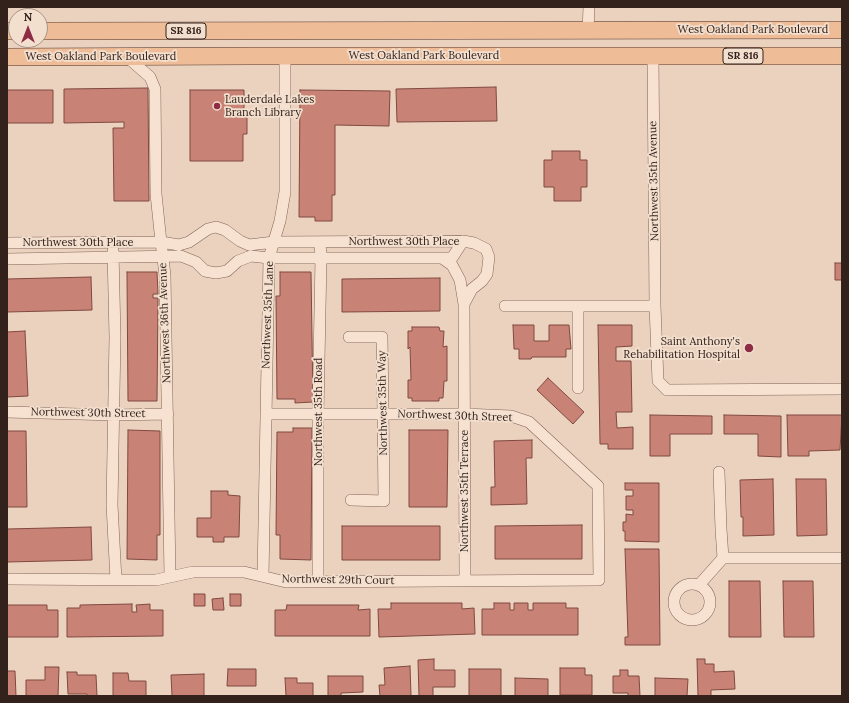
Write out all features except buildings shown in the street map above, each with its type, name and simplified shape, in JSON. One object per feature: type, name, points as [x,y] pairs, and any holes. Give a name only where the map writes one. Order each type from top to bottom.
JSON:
[{"type":"main road","name":"West Oakland Park Boulevard","points":[[48,31],[842,30]]},
{"type":"main road","points":[[250,56],[284,31]]},
{"type":"main road","points":[[285,56],[288,44],[293,39],[307,31]]},
{"type":"main road","points":[[549,57],[588,31]]},
{"type":"main road","name":"West Oakland Park Boulevard","points":[[7,57],[842,56]]},
{"type":"street","points":[[588,7],[588,31]]},
{"type":"street","name":"Northwest 35th Lane","points":[[263,576],[269,258],[280,221],[285,192],[285,56]]},
{"type":"street","name":"Northwest 35th Avenue","points":[[653,56],[655,306],[658,381],[667,390],[842,389]]},
{"type":"street","name":"Northwest 36th Avenue","points":[[127,57],[150,76],[155,89],[156,194],[166,275],[170,577]]},
{"type":"street","name":"Northwest 30th Place","points":[[7,243],[161,242],[179,245],[189,242],[208,229],[216,227],[225,230],[240,241],[249,245],[274,242],[463,241],[474,243],[486,249],[489,257],[488,274],[472,289],[464,304]]},
{"type":"street","points":[[442,258],[452,258],[463,241]]},
{"type":"street","name":"Northwest 35th Road","points":[[318,582],[320,242]]},
{"type":"street","points":[[113,243],[115,337],[112,505],[116,580]]},
{"type":"street","name":"Northwest 30th Place","points":[[7,259],[181,256],[196,262],[205,271],[216,273],[227,271],[238,261],[251,256],[269,258],[442,258],[452,265],[460,280],[464,304]]},
{"type":"street","name":"Northwest 35th Terrace","points":[[464,304],[466,581]]},
{"type":"street","points":[[505,306],[655,306]]},
{"type":"street","points":[[578,306],[578,388]]},
{"type":"street","name":"Northwest 35th Way","points":[[349,337],[382,338],[383,414],[384,501],[351,500]]},
{"type":"street","name":"Northwest 30th Street","points":[[7,412],[114,415],[168,414]]},
{"type":"street","name":"Northwest 30th Street","points":[[266,414],[464,414],[511,416],[529,422],[598,486],[599,580]]},
{"type":"street","points":[[719,472],[721,529],[724,558]]},
{"type":"street","points":[[699,585],[724,558],[842,558]]},
{"type":"street","name":"Northwest 29th Court","points":[[7,579],[156,580],[193,572],[244,572],[286,582],[599,580]]},
{"type":"place","name":"Lauderdale Lakes Branch Library","points":[[217,106]]},
{"type":"place","name":"Saint Anthony's Rehabilitation Hospital","points":[[749,348]]}]
